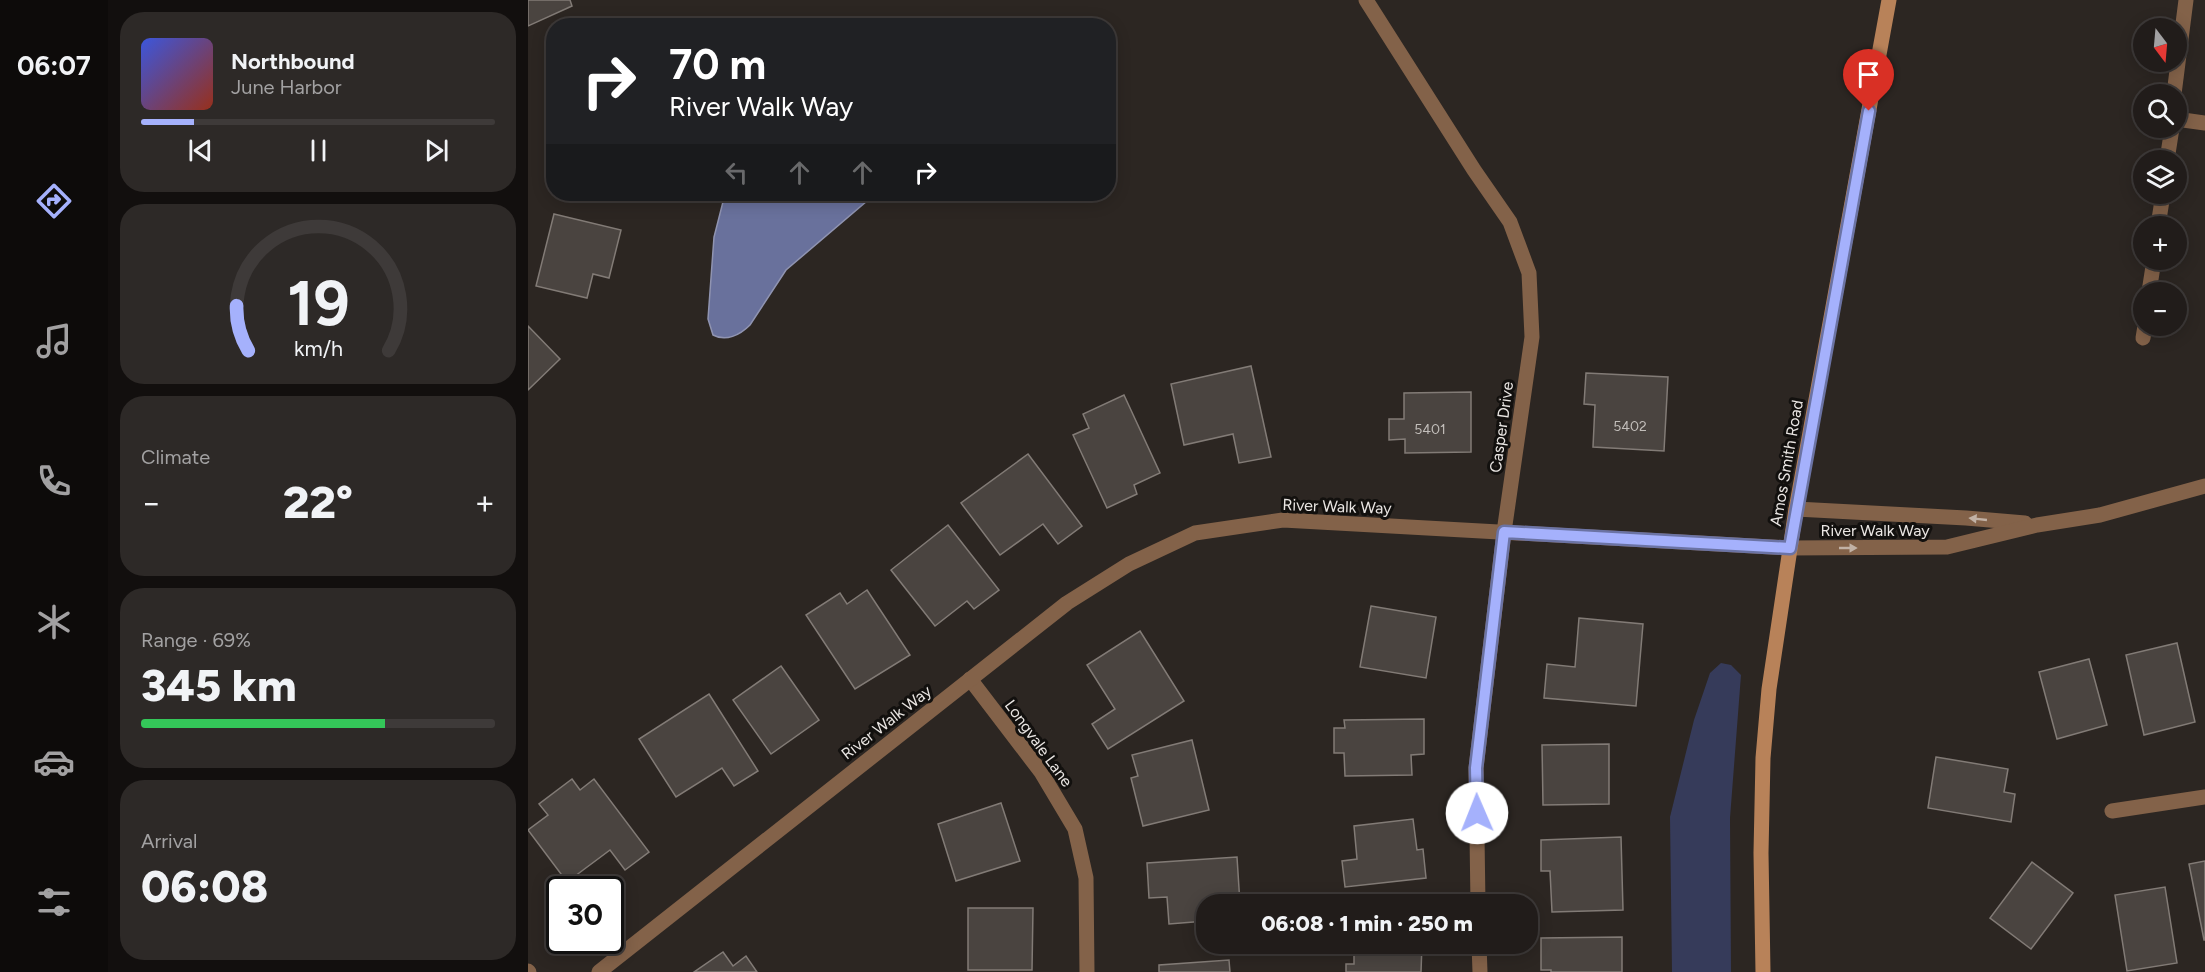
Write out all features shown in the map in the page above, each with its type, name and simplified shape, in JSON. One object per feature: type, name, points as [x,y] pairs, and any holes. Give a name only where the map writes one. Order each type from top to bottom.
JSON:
[{"type":"street","name":"Casper Drive","points":[[1366,0],[1474,170],[1510,222],[1529,273],[1532,337],[1504,532],[1476,768],[1478,894]]},
{"type":"street","name":"Amos Smith Road","points":[[1763,972],[1761,853],[1763,758],[1769,689],[1796,509],[1888,0]]},
{"type":"street","points":[[2176,84],[2186,0]]},
{"type":"street","points":[[2187,121],[2205,123]]},
{"type":"street","name":"River Walk Way","points":[[599,972],[1067,603],[1129,564],[1195,533],[1283,520],[1790,548],[1947,548],[2037,525],[2100,515],[2205,486]]},
{"type":"street","name":"River Walk Way","points":[[1796,509],[1966,518],[2037,525]]},
{"type":"street","name":"Longvale Lane","points":[[970,679],[1041,772],[1075,829],[1086,879],[1087,972]]},
{"type":"street","points":[[2112,811],[2205,797]]},
{"type":"street","points":[[1479,954],[1480,972]]},
{"type":"shaded area","points":[[723,201],[867,201],[786,270],[750,325],[742,332],[728,338],[713,335],[708,319],[714,237]]},
{"type":"shaded area","points":[[1721,663],[1731,665],[1741,675],[1730,818],[1731,972],[1672,972],[1670,817],[1694,720],[1710,673]]},
{"type":"building","points":[[528,0],[570,0],[572,6],[528,26]]},
{"type":"building","points":[[554,214],[621,230],[609,278],[593,274],[587,298],[536,286]]},
{"type":"building","points":[[528,326],[560,359],[528,390]]},
{"type":"building","points":[[1251,366],[1271,457],[1239,463],[1233,434],[1184,445],[1171,384]]},
{"type":"building","points":[[1586,373],[1668,377],[1664,451],[1593,447],[1595,405],[1584,404]]},
{"type":"building","points":[[1471,392],[1471,452],[1405,453],[1405,439],[1389,440],[1389,419],[1404,419],[1404,393]]},
{"type":"building","points":[[1124,395],[1160,473],[1134,485],[1137,494],[1107,508],[1073,435],[1089,428],[1083,414]]},
{"type":"building","points":[[1028,454],[1082,526],[1058,544],[1043,524],[1000,555],[961,503]]},
{"type":"building","points":[[948,525],[999,590],[974,609],[967,601],[935,626],[891,570]]},
{"type":"building","points":[[867,590],[910,655],[855,689],[806,615],[840,593],[847,604]]},
{"type":"building","points":[[1371,606],[1436,617],[1426,678],[1360,667]]},
{"type":"building","points":[[1579,618],[1643,624],[1636,706],[1544,698],[1547,664],[1575,667]]},
{"type":"building","points":[[1140,631],[1184,701],[1108,749],[1092,724],[1115,709],[1087,665]]},
{"type":"building","points":[[2177,643],[2195,722],[2144,735],[2126,655]]},
{"type":"building","points":[[2089,659],[2107,725],[2057,739],[2039,672]]},
{"type":"building","points":[[781,666],[819,720],[771,754],[733,700]]},
{"type":"building","points":[[709,694],[758,771],[734,786],[722,768],[676,797],[639,739]]},
{"type":"building","points":[[1424,719],[1424,754],[1411,755],[1412,775],[1345,776],[1344,753],[1334,753],[1334,728],[1345,728],[1344,720]]},
{"type":"building","points":[[1192,740],[1209,810],[1143,826],[1131,778],[1138,776],[1132,755]]},
{"type":"building","points":[[1609,744],[1609,804],[1543,805],[1542,745]]},
{"type":"building","points":[[1936,757],[2008,769],[2004,792],[2015,794],[2011,822],[1928,808]]},
{"type":"building","points":[[572,779],[580,790],[594,779],[649,852],[625,870],[610,850],[575,876],[562,876],[528,830],[548,815],[539,804]]},
{"type":"building","points":[[1001,803],[1020,861],[956,881],[938,824]]},
{"type":"building","points":[[1413,819],[1417,850],[1423,849],[1426,878],[1345,887],[1342,861],[1357,859],[1354,826]]},
{"type":"building","points":[[1621,837],[1623,910],[1552,912],[1550,871],[1541,871],[1541,840]]},
{"type":"building","points":[[1237,857],[1239,894],[1196,894],[1196,922],[1169,924],[1167,897],[1149,898],[1147,863]]},
{"type":"building","points":[[2205,861],[2205,940],[2204,940],[2189,864]]},
{"type":"building","points":[[2032,862],[2073,893],[2031,949],[1990,918]]},
{"type":"building","points":[[2165,887],[2177,963],[2127,971],[2115,895]]},
{"type":"building","points":[[968,908],[1033,908],[1032,970],[968,970]]},
{"type":"building","points":[[1622,937],[1622,972],[1541,970],[1541,938]]},
{"type":"building","points":[[723,952],[733,966],[746,956],[757,972],[694,972]]},
{"type":"building","points":[[1354,954],[1422,954],[1421,972],[1346,972],[1346,964],[1354,964]]},
{"type":"building","points":[[1229,960],[1230,972],[1159,972],[1159,965]]},
{"type":"route","points":[[1477,813],[1476,768],[1504,532],[1790,548],[1869,111]]}]
